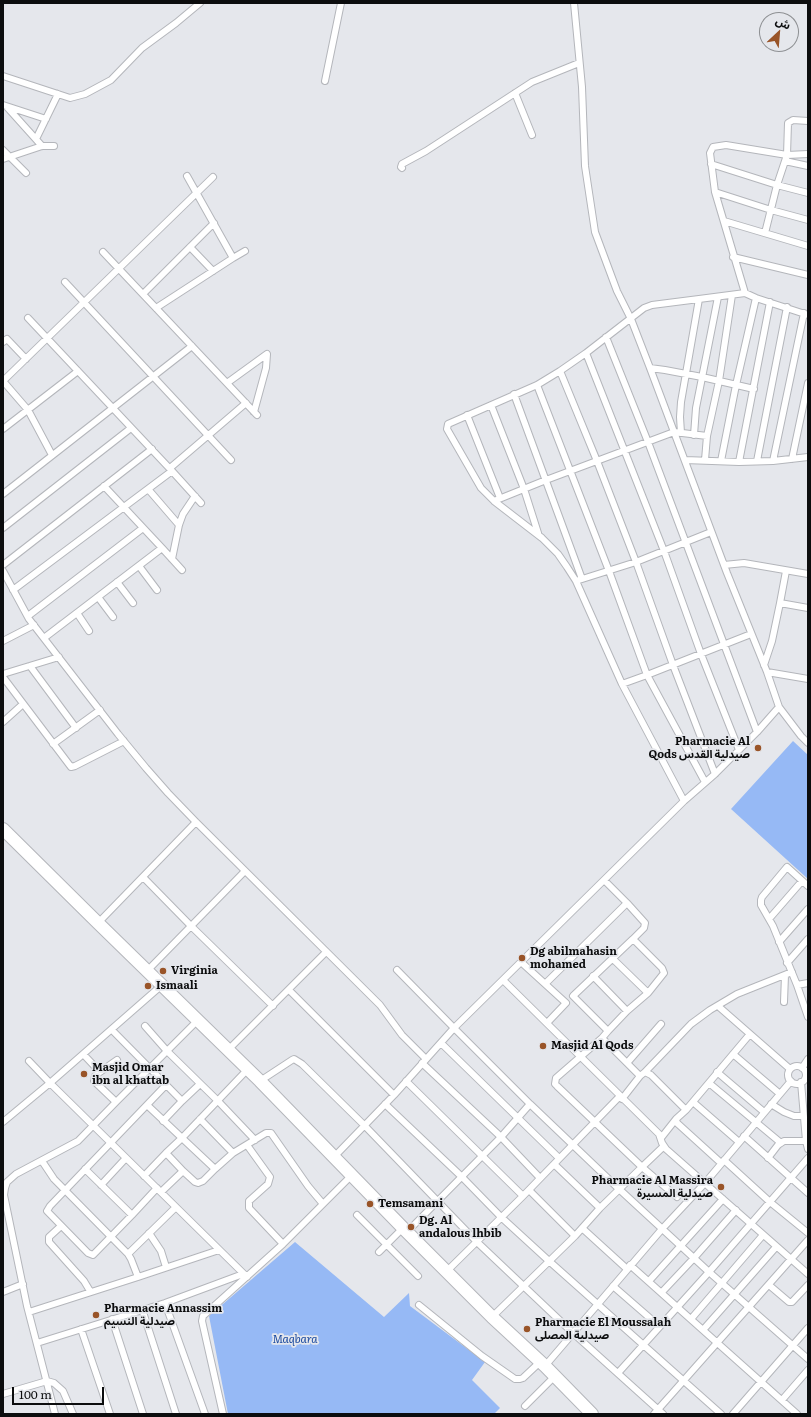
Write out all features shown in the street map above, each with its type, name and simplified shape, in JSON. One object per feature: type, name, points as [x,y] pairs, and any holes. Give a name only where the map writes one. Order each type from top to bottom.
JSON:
[{"type":"highway","points":[[3,829],[98,924],[260,1081],[333,1158],[492,1317],[592,1414]]},
{"type":"street","points":[[3,76],[70,98],[86,94],[111,80],[142,48],[200,3]]},
{"type":"street","points":[[325,81],[341,3]]},
{"type":"street","points":[[574,3],[580,63],[585,166],[595,232],[617,291],[631,319],[650,368],[711,532],[767,672],[779,707],[808,743]]},
{"type":"street","points":[[402,168],[402,164],[430,149],[532,82],[580,63]]},
{"type":"street","points":[[515,93],[532,135]]},
{"type":"street","points":[[36,139],[58,94]]},
{"type":"street","points":[[5,106],[46,119]]},
{"type":"street","points":[[5,106],[42,146]]},
{"type":"street","points":[[764,233],[786,158],[789,122],[793,120],[808,122]]},
{"type":"street","points":[[745,293],[733,257],[715,192],[710,150],[713,147],[720,145],[745,148],[786,158],[808,166]]},
{"type":"street","points":[[3,159],[42,146],[54,146]]},
{"type":"street","points":[[3,150],[26,173]]},
{"type":"street","points":[[786,158],[808,154]]},
{"type":"street","points":[[711,164],[777,185],[808,193]]},
{"type":"street","points":[[186,176],[233,258]]},
{"type":"street","points":[[52,455],[28,410],[3,381],[48,339],[213,177]]},
{"type":"street","points":[[715,192],[808,220]]},
{"type":"street","points":[[724,221],[808,246]]},
{"type":"street","points":[[143,294],[214,224]]},
{"type":"street","points":[[190,247],[213,271]]},
{"type":"street","points":[[156,308],[245,251]]},
{"type":"street","points":[[103,252],[143,294],[156,308],[227,383],[246,403],[256,413],[266,368],[267,354],[227,383]]},
{"type":"street","points":[[733,257],[808,275]]},
{"type":"street","points":[[65,282],[231,460]]},
{"type":"street","points":[[684,801],[622,684],[576,581],[558,554],[538,533],[481,488],[447,429],[448,424],[536,385],[560,371],[586,354],[644,308],[699,298],[745,293],[806,314],[773,460]]},
{"type":"street","points":[[704,460],[707,436],[719,381],[732,295]]},
{"type":"street","points":[[694,435],[696,408],[718,297]]},
{"type":"street","points":[[682,434],[680,417],[681,402],[699,298]]},
{"type":"street","points":[[721,461],[736,385],[756,298]]},
{"type":"street","points":[[739,462],[770,302]]},
{"type":"street","points":[[757,461],[787,308]]},
{"type":"street","points":[[28,318],[171,469],[201,503]]},
{"type":"street","points":[[606,337],[648,442],[757,732]]},
{"type":"street","points":[[3,342],[7,339],[26,359]]},
{"type":"street","points":[[3,494],[112,407],[192,346]]},
{"type":"street","points":[[586,354],[664,551],[701,654],[739,750]]},
{"type":"street","points":[[650,368],[686,373],[754,389]]},
{"type":"street","points":[[3,429],[78,371]]},
{"type":"street","points":[[560,371],[636,562],[673,665],[715,774]]},
{"type":"street","points":[[792,459],[808,383]]},
{"type":"street","points":[[536,385],[609,571],[647,676],[705,782]]},
{"type":"street","points":[[514,394],[582,579]]},
{"type":"street","points":[[13,590],[148,489],[246,403]]},
{"type":"street","points":[[492,405],[524,489],[538,533]]},
{"type":"street","points":[[467,415],[497,500]]},
{"type":"street","points":[[3,528],[132,428]]},
{"type":"street","points":[[497,500],[674,432],[707,436]]},
{"type":"street","points":[[3,565],[152,449]]},
{"type":"street","points":[[685,460],[739,462],[808,457]]},
{"type":"street","points":[[104,486],[182,570]]},
{"type":"street","points":[[148,489],[179,525]]},
{"type":"street","points":[[172,559],[179,525],[183,514],[195,496]]},
{"type":"street","points":[[28,616],[143,528]]},
{"type":"street","points":[[576,581],[636,562],[711,532]]},
{"type":"street","points":[[44,638],[162,548]]},
{"type":"street","points":[[724,564],[744,563],[808,574]]},
{"type":"street","points":[[139,566],[157,590]]},
{"type":"street","points":[[764,665],[780,603],[786,571]]},
{"type":"street","points":[[3,572],[28,616],[44,638],[124,741],[168,793],[380,1005],[402,1035],[424,1061],[540,1178]]},
{"type":"street","points":[[117,582],[133,603]]},
{"type":"street","points":[[98,597],[113,617]]},
{"type":"street","points":[[780,603],[808,608]]},
{"type":"street","points":[[76,613],[89,631]]},
{"type":"street","points":[[4,638],[34,624]]},
{"type":"street","points":[[622,684],[647,676],[751,634]]},
{"type":"street","points":[[59,657],[3,676],[70,766],[73,767],[124,741]]},
{"type":"street","points":[[30,666],[76,728]]},
{"type":"street","points":[[767,672],[808,679]]},
{"type":"street","points":[[3,722],[23,704]]},
{"type":"street","points":[[333,1158],[394,1095],[454,1028],[684,801],[715,774],[757,732],[779,707]]},
{"type":"street","points":[[53,744],[100,710]]},
{"type":"street","points":[[98,924],[196,822]]},
{"type":"street","points":[[808,886],[788,867],[762,897],[761,905],[769,919],[792,972],[808,1017]]},
{"type":"street","points":[[147,971],[245,870]]},
{"type":"street","points":[[143,877],[273,1006]]},
{"type":"street","points":[[547,1023],[645,926],[645,923],[604,880]]},
{"type":"street","points":[[769,919],[802,881]]},
{"type":"street","points":[[545,984],[627,903]]},
{"type":"street","points":[[779,942],[808,909]]},
{"type":"street","points":[[633,939],[664,971],[662,976],[648,993],[627,1011],[602,1038],[558,1076],[555,1080],[555,1084],[642,1167],[677,1197]]},
{"type":"street","points":[[787,963],[808,941]]},
{"type":"street","points":[[228,1050],[326,952]]},
{"type":"street","points":[[613,959],[648,993]]},
{"type":"street","points":[[521,962],[566,1003]]},
{"type":"street","points":[[397,970],[572,1145],[709,1272],[808,1359]]},
{"type":"street","points":[[447,1271],[529,1190],[594,1122],[621,1097],[691,1024],[737,994],[792,972]]},
{"type":"street","points":[[784,1002],[785,975]]},
{"type":"street","points":[[593,976],[627,1011]]},
{"type":"street","points":[[503,980],[659,1134],[664,1146],[808,1274]]},
{"type":"street","points":[[797,985],[808,983]]},
{"type":"street","points":[[3,1122],[84,1055],[162,985]]},
{"type":"street","points":[[289,990],[394,1095]]},
{"type":"street","points":[[573,996],[608,1031]]},
{"type":"street","points":[[718,1006],[790,1069]]},
{"type":"street","points":[[55,1414],[23,1284],[4,1195],[5,1180],[74,1144],[197,1021]]},
{"type":"street","points":[[627,1063],[661,1024]]},
{"type":"street","points":[[145,1026],[167,1051],[255,1140]]},
{"type":"street","points":[[112,1030],[182,1101]]},
{"type":"street","points":[[661,1138],[750,1034]]},
{"type":"street","points":[[602,1038],[627,1063],[642,1074],[651,1075],[686,1110]]},
{"type":"street","points":[[441,1043],[559,1158]]},
{"type":"street","points":[[733,1054],[780,1094]]},
{"type":"street","points":[[84,1055],[100,1072]]},
{"type":"street","points":[[260,1081],[288,1061],[294,1059],[302,1064],[364,1125],[477,1242],[659,1413],[717,1342],[808,1240]]},
{"type":"street","points":[[802,1068],[808,1059]]},
{"type":"street","points":[[116,1102],[94,1081],[94,1077],[117,1060]]},
{"type":"street","points":[[29,1061],[245,1276]]},
{"type":"street","points":[[804,1081],[796,1084],[791,1082],[788,1077],[790,1069],[794,1066],[802,1068],[806,1075],[804,1081],[803,1116],[808,1150]]},
{"type":"street","points":[[144,1176],[247,1070]]},
{"type":"street","points":[[717,1072],[764,1112]]},
{"type":"street","points":[[406,1081],[523,1196]]},
{"type":"street","points":[[709,1082],[780,1143]]},
{"type":"street","points":[[418,1305],[482,1356],[515,1379],[523,1378],[542,1364],[573,1333],[791,1082]]},
{"type":"street","points":[[163,1121],[200,1084]]},
{"type":"street","points":[[166,1085],[64,1190],[47,1211],[91,1255],[95,1254],[132,1215],[159,1190],[183,1171]]},
{"type":"street","points":[[693,1102],[739,1142]]},
{"type":"street","points":[[385,1104],[462,1177],[501,1217],[597,1305],[722,1414]]},
{"type":"street","points":[[379,1252],[386,1244],[405,1230],[437,1202],[530,1104]]},
{"type":"street","points":[[771,1104],[794,1116],[803,1116]]},
{"type":"street","points":[[147,1105],[215,1169]]},
{"type":"street","points":[[200,1119],[233,1153]]},
{"type":"street","points":[[676,1119],[679,1125],[808,1233]]},
{"type":"street","points":[[166,1153],[183,1171],[198,1183],[203,1181],[233,1153],[266,1133],[271,1133],[308,1186],[323,1204]]},
{"type":"street","points":[[744,1136],[808,1193]]},
{"type":"street","points":[[768,1158],[780,1143],[784,1141],[806,1141]]},
{"type":"street","points":[[247,1145],[270,1177],[268,1184],[250,1201],[249,1208],[284,1244]]},
{"type":"street","points":[[492,1317],[575,1236],[619,1189],[664,1146]]},
{"type":"street","points":[[101,1185],[126,1158]]},
{"type":"street","points":[[618,1373],[709,1272],[808,1158]]},
{"type":"street","points":[[42,1160],[50,1174],[64,1190],[128,1254],[138,1277]]},
{"type":"street","points":[[554,1164],[600,1208]]},
{"type":"street","points":[[84,1169],[132,1215]]},
{"type":"street","points":[[223,1414],[202,1318],[204,1314],[245,1276],[284,1244],[351,1176]]},
{"type":"street","points":[[529,1190],[575,1236]]},
{"type":"street","points":[[648,1281],[723,1199]]},
{"type":"street","points":[[128,1254],[176,1207]]},
{"type":"street","points":[[662,1292],[736,1210]]},
{"type":"street","points":[[357,1215],[418,1276]]},
{"type":"street","points":[[61,1226],[49,1237],[49,1242],[84,1281],[90,1291]]},
{"type":"street","points":[[582,1228],[662,1292],[797,1414]]},
{"type":"street","points":[[149,1233],[162,1251],[166,1267]]},
{"type":"street","points":[[691,1319],[763,1235]]},
{"type":"street","points":[[703,1330],[776,1247]]},
{"type":"street","points":[[29,1312],[219,1250]]},
{"type":"street","points":[[37,1343],[245,1276]]},
{"type":"street","points":[[3,1292],[23,1284]]},
{"type":"street","points":[[769,1285],[788,1302],[792,1302],[808,1285]]},
{"type":"street","points":[[613,1286],[659,1326]]},
{"type":"street","points":[[165,1302],[205,1414]]},
{"type":"street","points":[[142,1309],[176,1414]]},
{"type":"street","points":[[112,1319],[143,1414]]},
{"type":"street","points":[[733,1414],[760,1381],[808,1328]]},
{"type":"street","points":[[81,1329],[110,1414]]},
{"type":"street","points":[[782,1400],[808,1370]]},
{"type":"street","points":[[525,1406],[554,1376]]},
{"type":"street","points":[[3,1394],[47,1381],[54,1383],[63,1391],[73,1414]]},
{"type":"green space","points":[[793,741],[808,755],[808,879],[731,809]]},
{"type":"green space","name":"Maqbara","points":[[295,1242],[384,1317],[409,1293],[410,1306],[485,1362],[472,1380],[500,1408],[494,1414],[228,1414],[209,1316]]},
{"type":"place","name":"Pharmacie Al Qods صيدلية القدس","points":[[758,748]]},
{"type":"place","name":"Dg abilmahasin mohamed","points":[[522,958]]},
{"type":"place","name":"Virginia","points":[[163,971]]},
{"type":"place","name":"Ismaali","points":[[148,986]]},
{"type":"place","name":"Masjid Al Qods","points":[[543,1046]]},
{"type":"place","name":"Masjid Omar ibn al khattab","points":[[84,1074]]},
{"type":"place","name":"Pharmacie Al Massira صيدلية المسيرة","points":[[721,1187]]},
{"type":"place","name":"Temsamani","points":[[370,1204]]},
{"type":"place","name":"Dg. Al andalous lhbib","points":[[411,1227]]},
{"type":"place","name":"Pharmacie Annassim صيدلية النسيم","points":[[96,1315]]},
{"type":"place","name":"Pharmacie El Moussalah صيدلية المصلى","points":[[527,1329]]}]
